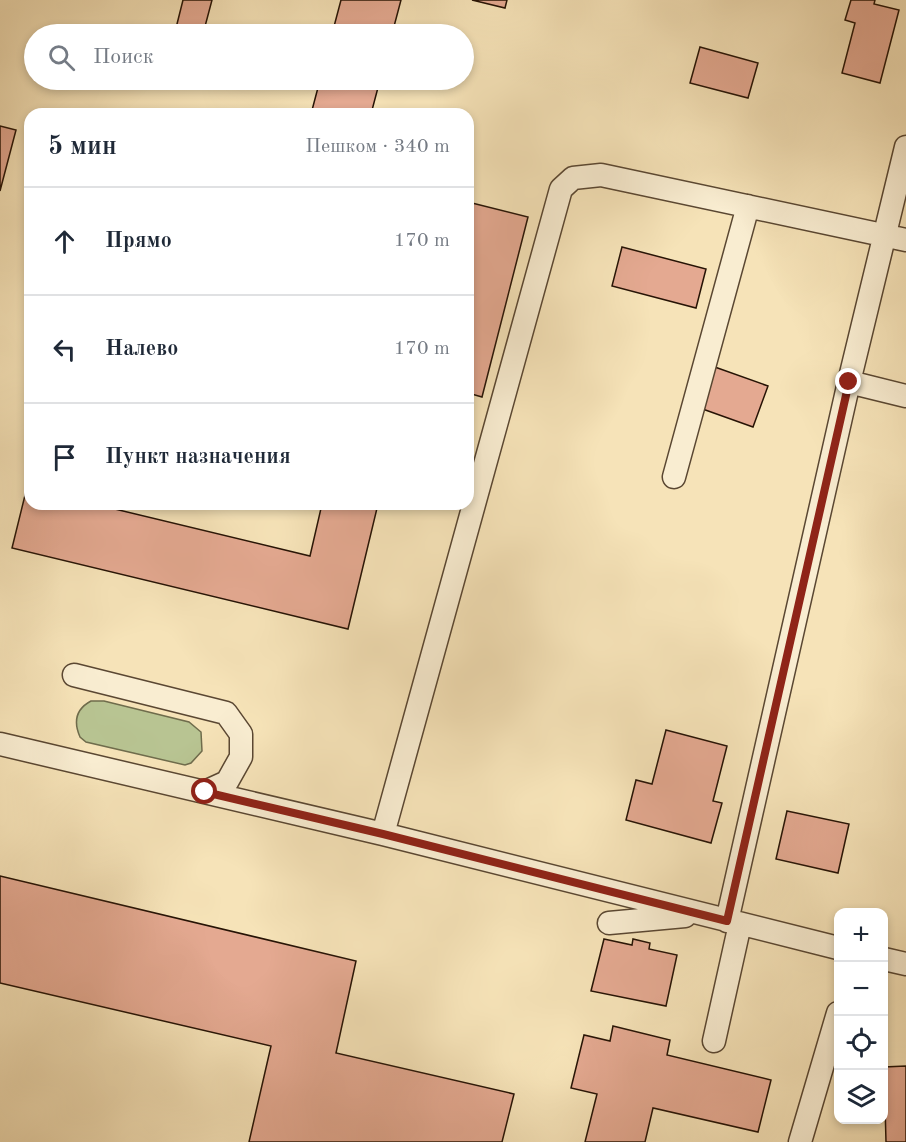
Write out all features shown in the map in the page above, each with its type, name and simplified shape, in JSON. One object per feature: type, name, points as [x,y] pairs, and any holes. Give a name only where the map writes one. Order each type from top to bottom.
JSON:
[{"type":"street","points":[[714,1041],[734,922],[849,382],[895,237],[906,147]]},
{"type":"street","points":[[474,487],[546,213],[561,189],[573,178],[601,175],[895,237]]},
{"type":"street","points":[[674,477],[748,206]]},
{"type":"street","points":[[849,382],[906,396]]},
{"type":"street","points":[[383,834],[468,510]]},
{"type":"street","points":[[74,675],[226,713],[241,734],[242,757],[227,782],[205,792]]},
{"type":"street","points":[[0,744],[383,834],[834,947]]},
{"type":"street","points":[[609,923],[701,914]]},
{"type":"street","points":[[888,960],[906,964]]},
{"type":"street","points":[[800,1142],[837,1016]]},
{"type":"green space","points":[[91,701],[104,701],[189,722],[201,732],[202,751],[191,763],[185,765],[86,742],[80,737],[76,721],[82,708]]},
{"type":"building","points":[[183,0],[212,0],[206,24],[177,24]]},
{"type":"building","points":[[341,0],[401,0],[395,24],[335,24]]},
{"type":"building","points":[[472,0],[507,0],[505,8]]},
{"type":"building","points":[[851,0],[875,0],[874,4],[899,10],[880,83],[842,73],[855,23],[845,20]]},
{"type":"building","points":[[700,47],[758,63],[748,98],[690,83]]},
{"type":"building","points":[[317,90],[377,90],[373,108],[313,108]]},
{"type":"building","points":[[0,126],[16,130],[0,191]]},
{"type":"building","points":[[474,204],[528,217],[482,397],[474,395]]},
{"type":"building","points":[[622,247],[706,269],[696,308],[612,286]]},
{"type":"building","points":[[712,366],[768,386],[753,427],[697,407]]},
{"type":"building","points":[[24,499],[24,510],[119,510],[310,556],[321,510],[377,510],[348,629],[12,548]]},
{"type":"building","points":[[666,730],[727,746],[713,801],[722,803],[711,843],[626,820],[636,780],[652,784]]},
{"type":"building","points":[[787,811],[849,824],[838,873],[776,859]]},
{"type":"building","points":[[0,876],[356,961],[336,1053],[514,1094],[502,1142],[249,1142],[271,1046],[0,983]]},
{"type":"building","points":[[604,939],[632,945],[633,939],[650,943],[649,949],[677,955],[666,1006],[591,991]]},
{"type":"building","points":[[613,1026],[670,1040],[667,1055],[771,1080],[758,1132],[653,1108],[645,1142],[585,1142],[597,1094],[571,1088],[584,1035],[610,1041]]},
{"type":"building","points":[[906,1066],[906,1142],[886,1142],[888,1067]]},
{"type":"route","points":[[205,792],[383,834],[727,921],[849,382]]}]
